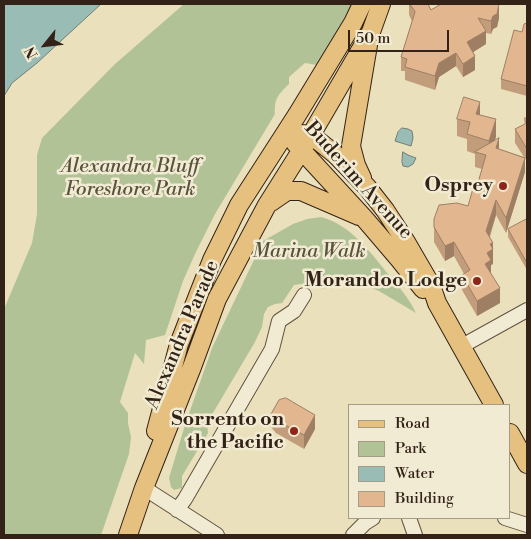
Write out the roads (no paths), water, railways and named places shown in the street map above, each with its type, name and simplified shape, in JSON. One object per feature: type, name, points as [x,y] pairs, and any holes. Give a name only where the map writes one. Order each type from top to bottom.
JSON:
[{"type":"main road","name":"Alexandra Parade","points":[[128,535],[152,462],[156,433],[179,344],[212,260],[239,205],[353,23],[362,4]]},
{"type":"main road","points":[[367,187],[356,165],[351,146],[370,32],[381,4]]},
{"type":"main road","name":"Alexandra Parade","points":[[144,488],[217,299],[267,205],[311,135],[370,32]]},
{"type":"main road","name":"Buderim Avenue","points":[[285,132],[311,135],[336,155],[367,187],[385,210],[431,285],[437,303],[493,404]]},
{"type":"main road","name":"Buderim Avenue","points":[[285,132],[364,218],[422,288],[437,303]]},
{"type":"main road","points":[[267,205],[287,191],[301,191],[364,218]]},
{"type":"main road","points":[[511,435],[527,464]]},
{"type":"street","points":[[177,510],[272,349],[279,320],[294,311],[304,295]]},
{"type":"street","points":[[462,346],[527,310]]},
{"type":"street","points":[[144,488],[217,535]]},
{"type":"street","points":[[353,535],[371,519]]},
{"type":"street","points":[[410,519],[415,535]]},
{"type":"street","points":[[508,519],[527,525]]},
{"type":"water","points":[[4,4],[101,4],[37,63],[12,83],[4,96]]},
{"type":"water","points":[[402,128],[412,131],[411,146],[395,141],[398,132]]},
{"type":"water","points":[[403,152],[416,158],[413,164],[408,167],[403,166]]},
{"type":"place","name":"Osprey","points":[[503,186]]},
{"type":"place","name":"Morandoo Lodge","points":[[477,281]]},
{"type":"place","name":"Sorrento on the Pacific","points":[[294,431]]},
{"type":"park label","name":"Alexandra Bluff Foreshore Park","points":[[130,178]]},
{"type":"park label","name":"Marina Walk","points":[[309,252]]}]
